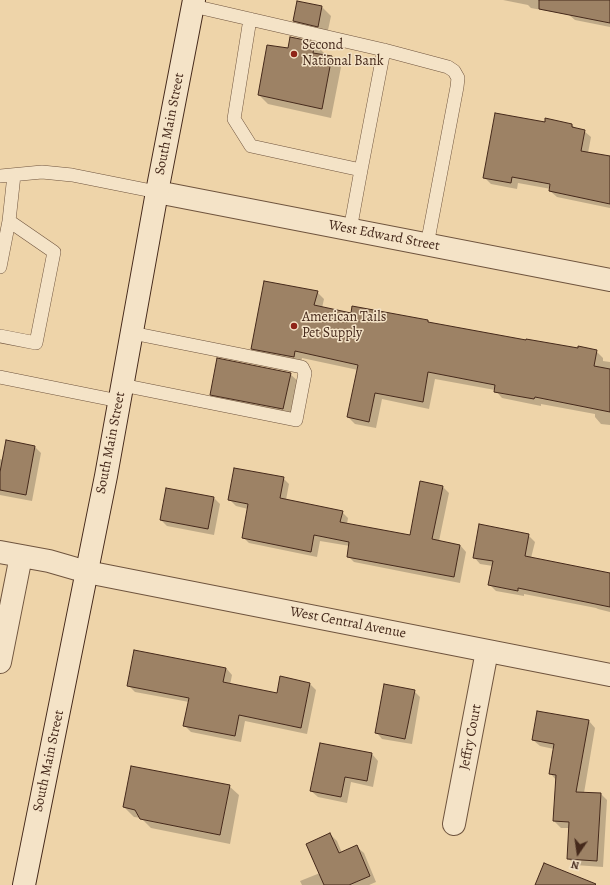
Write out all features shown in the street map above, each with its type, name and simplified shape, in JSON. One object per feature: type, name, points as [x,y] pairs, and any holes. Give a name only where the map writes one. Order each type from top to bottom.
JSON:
[{"type":"street","name":"South Main Street","points":[[24,885],[87,572],[193,3]]},
{"type":"street","name":"West Edward Street","points":[[157,192],[610,280]]},
{"type":"street","name":"West Central Avenue","points":[[10,554],[49,561],[87,572],[610,675]]},
{"type":"street","points":[[0,662],[10,554]]},
{"type":"street","name":"Jeffry Court","points":[[454,824],[488,651]]},
{"type":"lane","points":[[193,3],[250,19],[384,50],[448,67],[454,71],[458,78],[457,87],[427,245]]},
{"type":"lane","points":[[250,19],[234,119],[251,146],[361,170]]},
{"type":"lane","points":[[350,230],[384,50]]},
{"type":"lane","points":[[0,176],[42,172],[157,192]]},
{"type":"lane","points":[[0,268],[10,220],[14,175]]},
{"type":"lane","points":[[0,336],[36,343],[54,252],[10,220]]},
{"type":"lane","points":[[0,377],[121,393],[296,420],[305,373],[302,367],[132,333]]},
{"type":"building","points":[[539,0],[610,0],[610,23],[539,9]]},
{"type":"building","points":[[297,1],[322,6],[318,27],[293,21]]},
{"type":"building","name":"Second National Bank","points":[[290,37],[315,42],[313,53],[332,56],[322,109],[258,95],[267,45],[288,48]]},
{"type":"building","points":[[495,113],[545,122],[545,118],[572,124],[572,127],[585,130],[581,151],[610,156],[610,204],[549,191],[550,184],[512,177],[511,183],[483,178]]},
{"type":"building","points":[[264,281],[318,291],[314,305],[351,313],[352,306],[526,340],[578,348],[578,346],[597,350],[594,366],[610,369],[610,412],[535,397],[534,399],[494,392],[495,385],[428,372],[423,402],[375,393],[369,422],[347,417],[358,365],[295,351],[294,357],[251,349]]},
{"type":"building","points":[[217,358],[291,373],[283,409],[210,395]]},
{"type":"building","points":[[6,440],[35,446],[26,495],[0,490],[0,472]]},
{"type":"building","points":[[234,468],[284,477],[280,498],[343,511],[340,522],[410,535],[420,481],[443,486],[432,539],[460,545],[454,577],[347,557],[349,542],[314,535],[311,552],[242,538],[248,504],[228,500]]},
{"type":"building","points":[[166,488],[214,497],[208,529],[160,520]]},
{"type":"building","points":[[479,524],[529,534],[525,556],[610,573],[610,607],[518,588],[518,591],[488,585],[493,561],[473,558]]},
{"type":"building","points":[[134,650],[226,668],[223,682],[277,693],[280,676],[310,683],[301,728],[239,715],[235,736],[183,726],[189,698],[127,686]]},
{"type":"building","points":[[384,684],[415,690],[405,739],[375,733]]},
{"type":"building","points":[[537,711],[589,720],[576,792],[601,793],[597,861],[567,859],[569,822],[553,821],[556,775],[549,774],[554,744],[532,740]]},
{"type":"building","points":[[320,743],[372,753],[367,781],[345,777],[341,797],[310,791]]},
{"type":"building","points":[[131,766],[230,785],[220,835],[140,819],[135,810],[123,807]]},
{"type":"building","points":[[330,833],[339,853],[357,845],[370,876],[349,885],[324,885],[306,844]]},
{"type":"building","points":[[544,863],[596,884],[535,885]]},
{"type":"place","name":"Second National Bank","points":[[294,54]]},
{"type":"place","name":"American Tails Pet Supply","points":[[294,326]]}]
